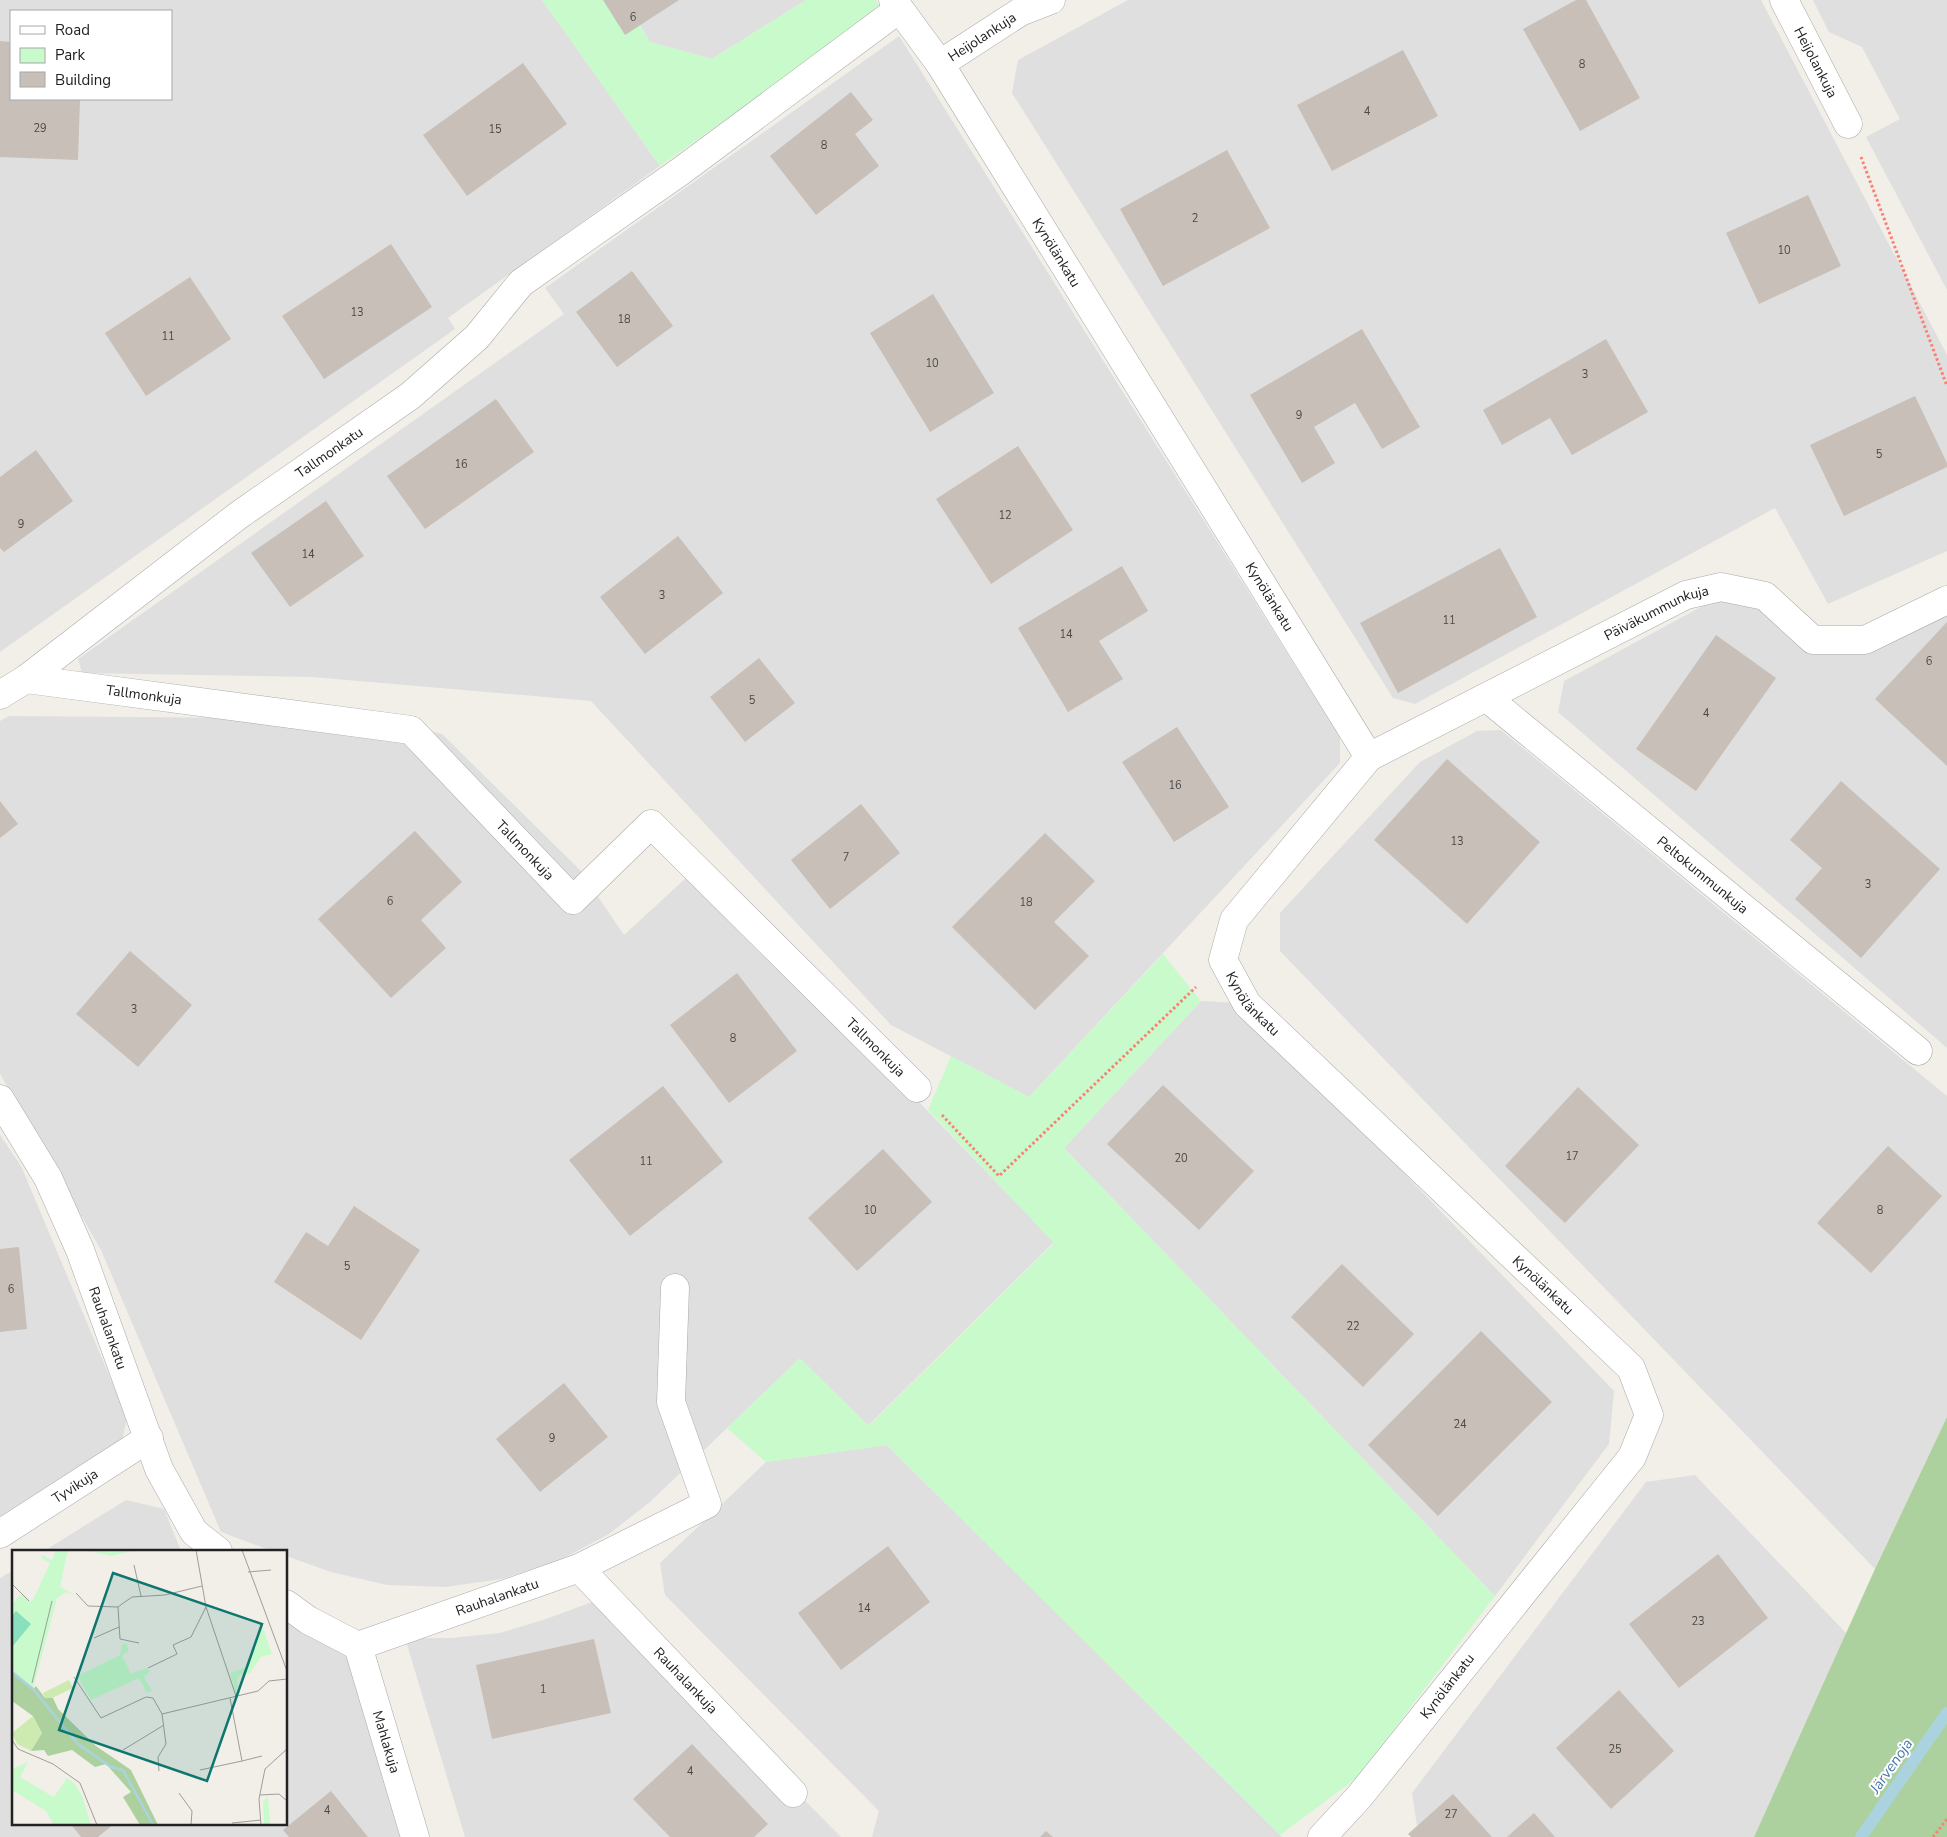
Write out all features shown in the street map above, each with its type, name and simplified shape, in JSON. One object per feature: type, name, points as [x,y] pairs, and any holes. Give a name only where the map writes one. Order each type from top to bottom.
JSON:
[{"type":"street","name":"Heijolankuja","points":[[940,64],[1020,12],[1051,0]]},
{"type":"street","name":"Heijolankuja","points":[[1784,0],[1848,124]]},
{"type":"street","name":"Kynölänkatu","points":[[896,5],[940,64],[1369,757],[1234,920],[1223,960],[1247,1004],[1631,1368],[1648,1415],[1632,1457],[1359,1797],[1322,1837]]},
{"type":"street","name":"Tallmonkatu","points":[[0,695],[26,680],[239,515],[410,396],[477,337],[522,282],[645,197],[896,5]]},
{"type":"street","name":"Päiväkummunkuja","points":[[1369,757],[1686,595],[1721,587],[1765,596],[1813,640],[1865,640],[1947,600]]},
{"type":"street","name":"Tallmonkuja","points":[[26,680],[412,730],[573,900],[651,824],[917,1088]]},
{"type":"street","name":"Peltokummunkuja","points":[[1487,698],[1918,1051]]},
{"type":"street","name":"Rauhalankatu","points":[[0,1099],[48,1178],[80,1250],[159,1469],[194,1532],[217,1550]]},
{"type":"street","name":"Rauhalankatu","points":[[358,1646],[579,1568],[708,1504],[672,1402],[676,1288]]},
{"type":"street","name":"Tyvikuja","points":[[0,1534],[149,1438]]},
{"type":"street","name":"Rauhalankuja","points":[[579,1568],[793,1794]]},
{"type":"street","points":[[288,1605],[308,1620],[358,1646]]},
{"type":"street","name":"Mahlakuja","points":[[358,1646],[416,1837]]},
{"type":"path","points":[[1848,124],[1947,386]]},
{"type":"path","points":[[917,1088],[999,1176],[1223,960]]},
{"type":"path","points":[[1933,1837],[1947,1820]]},
{"type":"shaded area","points":[[0,0],[542,0],[660,166],[448,318],[455,329],[0,652]]},
{"type":"shaded area","points":[[624,0],[806,0],[712,59],[650,42]]},
{"type":"shaded area","points":[[1128,0],[1761,0],[1947,355],[1947,551],[1828,604],[1775,508],[1415,704],[1393,698],[1012,93],[1018,60]]},
{"type":"shaded area","points":[[1813,0],[1947,0],[1947,290],[1866,137],[1900,119],[1862,47],[1829,32]]},
{"type":"shaded area","points":[[899,36],[1340,737],[1340,763],[1029,1097],[891,1025],[591,701],[312,677],[82,673],[78,659],[564,314],[545,288]]},
{"type":"shaded area","points":[[1947,587],[1947,1048],[1558,712],[1564,681],[1736,588],[1809,651]]},
{"type":"shaded area","points":[[9,716],[384,719],[442,734],[580,870],[624,935],[699,866],[868,1049],[1054,1242],[868,1426],[799,1359],[650,1502],[609,1534],[560,1560],[502,1579],[445,1587],[387,1585],[331,1572],[288,1557],[288,1550],[269,1550],[221,1532],[101,1250],[0,1074],[0,721]]},
{"type":"shaded area","points":[[1501,730],[1947,1096],[1947,1417],[1875,1569],[1280,951],[1280,913],[1420,762],[1477,731]]},
{"type":"shaded area","points":[[1201,1001],[1240,1003],[1614,1391],[1609,1444],[1495,1596],[1064,1148]]},
{"type":"shaded area","points":[[0,1135],[21,1166],[127,1418],[118,1460],[0,1533]]},
{"type":"shaded area","points":[[887,1445],[1282,1837],[872,1837],[879,1811],[665,1595],[660,1563],[766,1462]]},
{"type":"shaded area","points":[[1695,1475],[1847,1634],[1754,1837],[1427,1837],[1417,1826],[1412,1793],[1646,1482]]},
{"type":"shaded area","points":[[126,1500],[164,1509],[181,1550],[46,1550]]},
{"type":"shaded area","points":[[12,1571],[12,1824],[288,1824],[288,1609],[357,1630],[373,1694],[421,1837],[0,1837],[0,1578]]},
{"type":"shaded area","points":[[592,1602],[609,1603],[841,1837],[465,1837],[405,1638],[451,1638],[500,1633]]},
{"type":"green space","points":[[542,0],[624,0],[650,42],[712,59],[806,0],[876,0],[882,9],[660,166]]},
{"type":"green space","points":[[1163,954],[1201,1001],[1064,1148],[1495,1596],[1358,1777],[1280,1835],[887,1445],[766,1462],[727,1428],[800,1358],[869,1426],[1054,1243],[928,1110],[951,1056],[1029,1097]]},
{"type":"green space","points":[[1947,1417],[1947,1837],[1754,1837],[1875,1569]]},
{"type":"building","points":[[603,0],[679,0],[625,35]]},
{"type":"building","points":[[1576,0],[1586,0],[1640,98],[1580,131],[1523,29]]},
{"type":"building","points":[[0,41],[10,42],[10,100],[80,100],[78,160],[0,157]]},
{"type":"building","points":[[1403,50],[1438,116],[1332,171],[1297,105]]},
{"type":"building","points":[[523,63],[567,124],[467,196],[423,135]]},
{"type":"building","points":[[851,92],[873,120],[855,134],[879,166],[816,215],[770,156]]},
{"type":"building","points":[[1227,150],[1270,228],[1163,286],[1120,209]]},
{"type":"building","points":[[1808,195],[1841,266],[1759,304],[1726,233]]},
{"type":"building","points":[[391,244],[432,307],[324,379],[282,316]]},
{"type":"building","points":[[632,271],[673,326],[617,367],[576,312]]},
{"type":"building","points":[[190,277],[231,339],[146,396],[105,333]]},
{"type":"building","points":[[933,294],[994,393],[930,432],[870,333]]},
{"type":"building","points":[[1362,329],[1420,427],[1382,449],[1355,403],[1314,427],[1335,463],[1302,483],[1250,395]]},
{"type":"building","points":[[1606,339],[1648,412],[1572,455],[1550,418],[1502,445],[1483,410]]},
{"type":"building","points":[[1915,396],[1947,463],[1947,467],[1844,516],[1810,445]]},
{"type":"building","points":[[496,399],[534,452],[425,529],[387,476]]},
{"type":"building","points":[[1018,446],[1073,530],[991,584],[936,499]]},
{"type":"building","points":[[36,450],[73,501],[4,552],[0,548],[0,477]]},
{"type":"building","points":[[326,501],[364,556],[290,607],[251,553]]},
{"type":"building","points":[[678,536],[723,593],[645,654],[600,597]]},
{"type":"building","points":[[1500,548],[1537,617],[1398,693],[1360,623]]},
{"type":"building","points":[[1122,566],[1148,611],[1099,641],[1123,679],[1068,712],[1018,628]]},
{"type":"building","points":[[1947,622],[1947,766],[1875,699]]},
{"type":"building","points":[[1716,635],[1776,678],[1696,791],[1636,749]]},
{"type":"building","points":[[759,658],[795,703],[745,742],[710,697]]},
{"type":"building","points":[[1177,727],[1229,807],[1174,842],[1122,762]]},
{"type":"building","points":[[1447,759],[1540,842],[1467,924],[1374,840]]},
{"type":"building","points":[[1841,781],[1940,869],[1861,958],[1795,899],[1822,868],[1790,840]]},
{"type":"building","points":[[0,801],[18,824],[0,838]]},
{"type":"building","points":[[861,804],[900,853],[830,909],[791,860]]},
{"type":"building","points":[[415,831],[462,882],[421,920],[446,948],[391,998],[318,919]]},
{"type":"building","points":[[1045,833],[1095,881],[1054,922],[1089,956],[1035,1010],[952,927]]},
{"type":"building","points":[[130,951],[192,1005],[138,1067],[76,1014]]},
{"type":"building","points":[[737,973],[797,1051],[729,1103],[670,1025]]},
{"type":"building","points":[[1163,1085],[1254,1171],[1199,1230],[1107,1144]]},
{"type":"building","points":[[663,1086],[723,1162],[630,1236],[569,1160]]},
{"type":"building","points":[[1578,1087],[1639,1145],[1565,1223],[1505,1166]]},
{"type":"building","points":[[1888,1146],[1942,1196],[1871,1273],[1817,1223]]},
{"type":"building","points":[[883,1149],[932,1202],[857,1271],[808,1218]]},
{"type":"building","points":[[354,1206],[420,1250],[361,1340],[274,1282],[306,1232],[328,1246]]},
{"type":"building","points":[[19,1247],[27,1329],[0,1332],[0,1249]]},
{"type":"building","points":[[1342,1264],[1414,1334],[1363,1387],[1291,1317]]},
{"type":"building","points":[[1481,1331],[1552,1402],[1438,1516],[1368,1445]]},
{"type":"building","points":[[564,1383],[608,1437],[540,1492],[496,1439]]},
{"type":"building","points":[[888,1546],[930,1602],[841,1670],[798,1613]]},
{"type":"building","points":[[1718,1554],[1768,1618],[1679,1688],[1629,1624]]},
{"type":"building","points":[[594,1639],[611,1713],[492,1739],[476,1665]]},
{"type":"building","points":[[1619,1690],[1674,1751],[1611,1809],[1556,1748]]},
{"type":"building","points":[[692,1744],[768,1824],[754,1837],[670,1837],[633,1799]]},
{"type":"building","points":[[331,1791],[368,1837],[289,1837],[283,1830]]},
{"type":"building","points":[[1453,1794],[1492,1837],[1411,1837],[1408,1834]]},
{"type":"building","points":[[1534,1813],[1555,1837],[1507,1837]]},
{"type":"building","points":[[71,1824],[114,1824],[98,1837],[81,1837]]},
{"type":"building","points":[[1046,1831],[1053,1837],[1040,1837]]},
{"type":"waterway","name":"Järvenoja","points":[[1861,1837],[1947,1713]]}]
